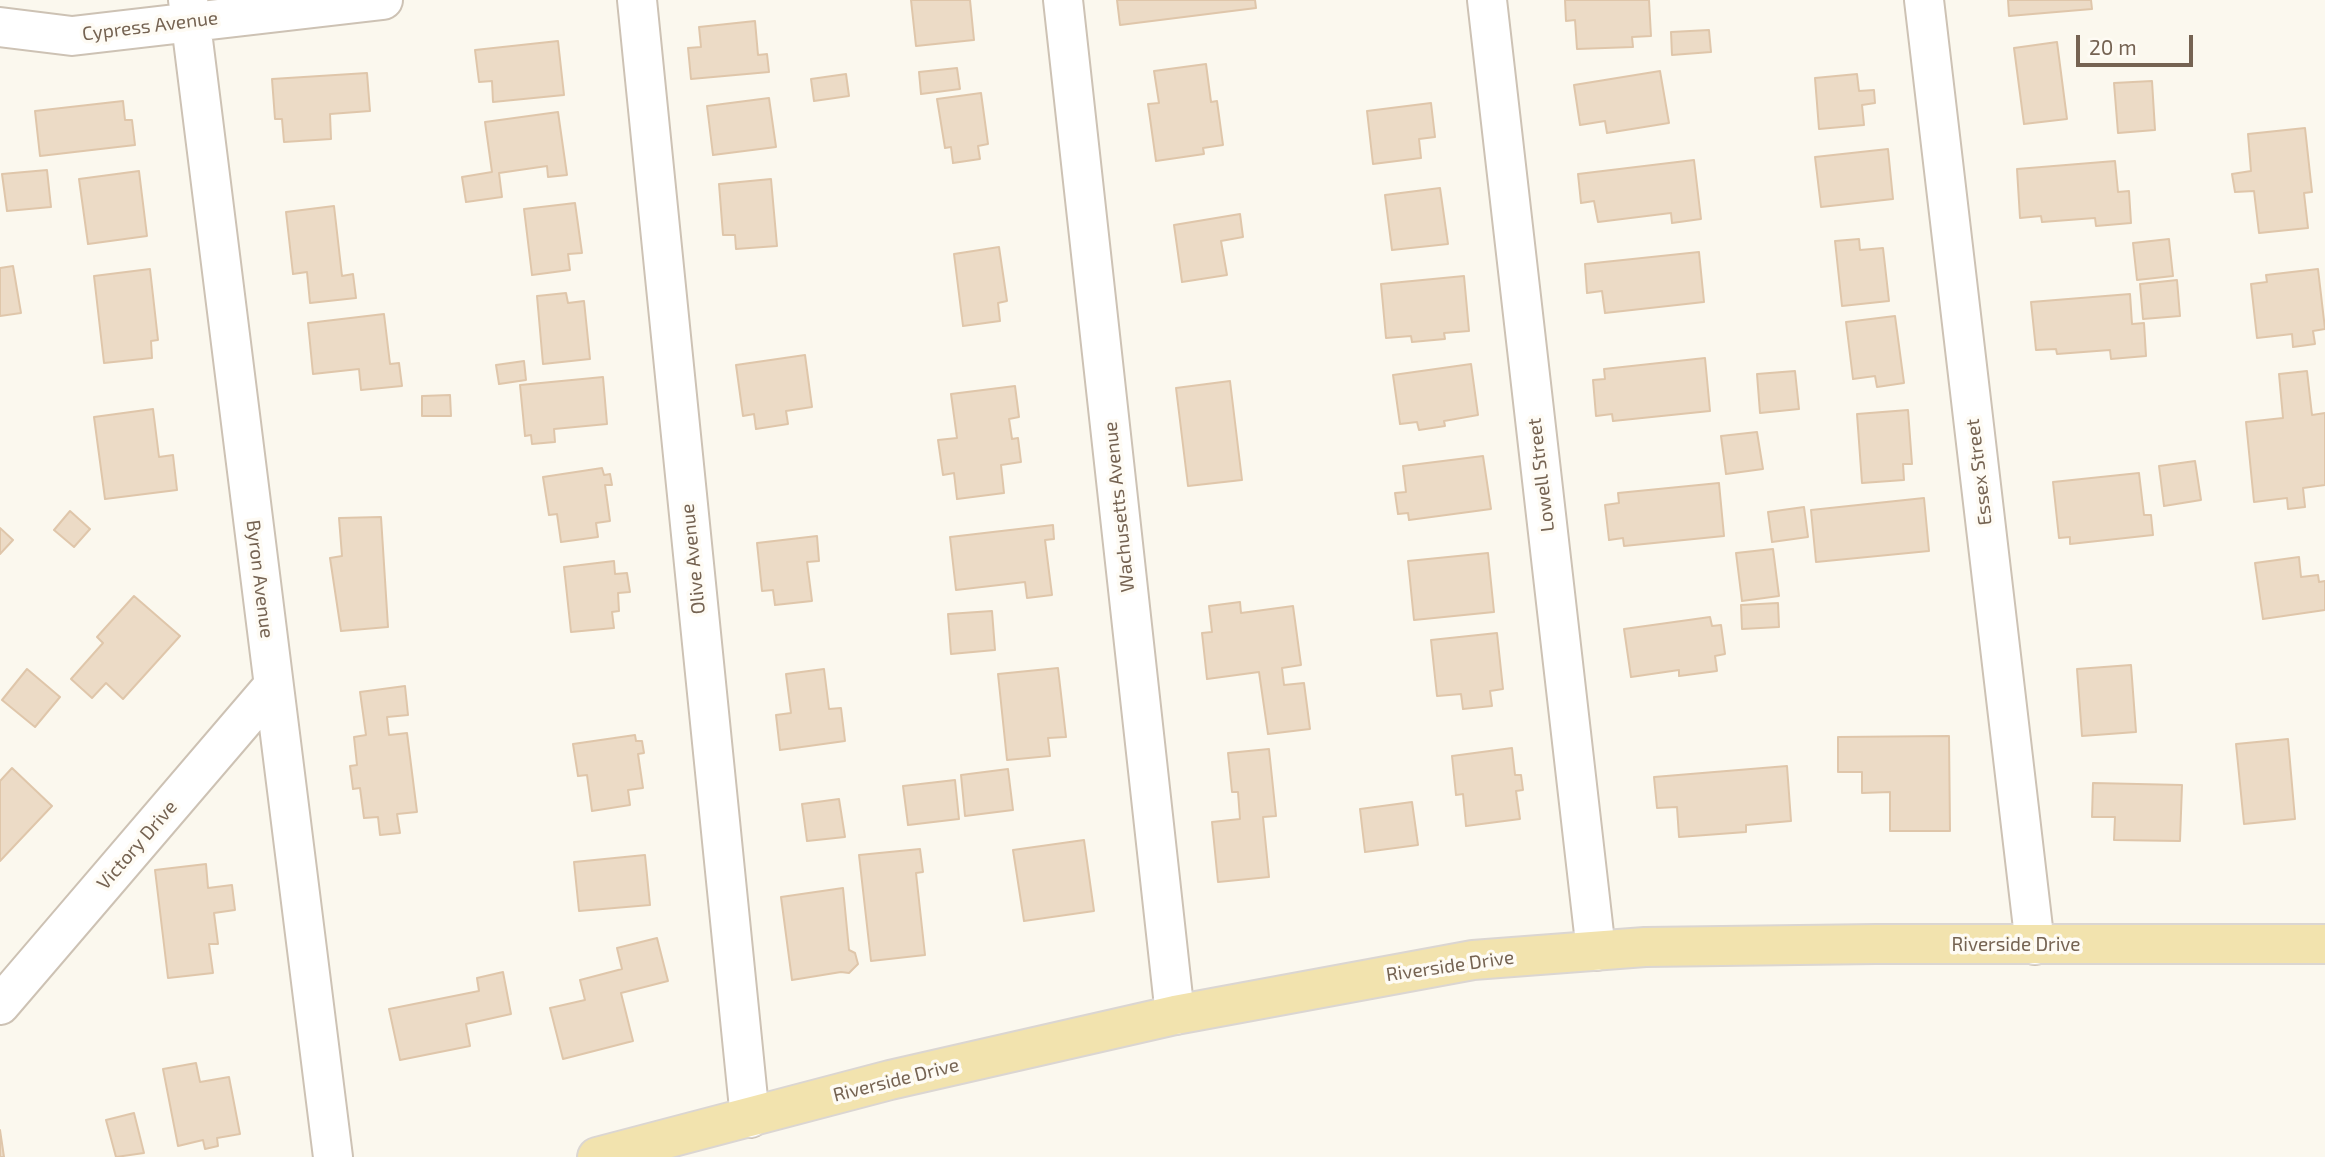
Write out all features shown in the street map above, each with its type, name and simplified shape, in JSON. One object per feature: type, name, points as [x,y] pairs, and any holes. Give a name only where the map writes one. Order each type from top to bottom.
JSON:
[{"type":"main road","name":"Riverside Drive","points":[[597,1157],[890,1080],[1175,1015],[1473,960],[1645,947],[2325,944]]},
{"type":"street","name":"Cypress Avenue","points":[[0,27],[72,36],[189,11],[383,0]]},
{"type":"street","name":"Olive Avenue","points":[[637,0],[750,1118]]},
{"type":"street","name":"Wachusetts Avenue","points":[[1063,0],[1175,1015]]},
{"type":"street","name":"Lowell Street","points":[[1487,0],[1595,951]]},
{"type":"street","name":"Essex Street","points":[[1924,0],[2035,945]]},
{"type":"street","name":"Byron Avenue","points":[[189,11],[333,1157]]},
{"type":"street","name":"Victory Drive","points":[[0,1004],[274,686]]},
{"type":"building","points":[[911,0],[970,0],[974,40],[916,46]]},
{"type":"building","points":[[1117,0],[1255,0],[1256,8],[1120,25]]},
{"type":"building","points":[[1565,0],[1649,0],[1651,36],[1632,37],[1633,47],[1577,49],[1575,20],[1566,21]]},
{"type":"building","points":[[2008,0],[2091,0],[2092,9],[2009,16]]},
{"type":"building","points":[[755,21],[758,55],[767,54],[769,72],[691,79],[688,48],[701,47],[699,27]]},
{"type":"building","points":[[1709,30],[1711,52],[1672,55],[1671,32]]},
{"type":"building","points":[[558,41],[564,95],[493,102],[492,81],[479,82],[475,50]]},
{"type":"building","points":[[2057,42],[2067,119],[2024,124],[2014,48]]},
{"type":"building","points":[[1206,64],[1211,102],[1217,101],[1223,145],[1203,148],[1204,154],[1156,161],[1148,104],[1159,103],[1154,71]]},
{"type":"building","points":[[957,68],[960,89],[921,94],[919,72]]},
{"type":"building","points":[[1660,71],[1669,123],[1607,133],[1605,121],[1580,125],[1574,85]]},
{"type":"building","points":[[367,73],[370,111],[330,114],[331,139],[284,142],[282,119],[275,119],[272,79]]},
{"type":"building","points":[[846,74],[849,96],[814,101],[811,79]]},
{"type":"building","points":[[1857,74],[1859,91],[1874,90],[1875,103],[1862,105],[1864,125],[1819,129],[1815,78]]},
{"type":"building","points":[[2152,81],[2155,130],[2118,133],[2114,83]]},
{"type":"building","points":[[981,93],[988,144],[978,146],[980,159],[953,163],[951,147],[945,148],[937,99]]},
{"type":"building","points":[[769,98],[776,147],[713,155],[707,106]]},
{"type":"building","points":[[123,101],[125,120],[132,120],[135,145],[40,156],[35,111]]},
{"type":"building","points":[[1431,103],[1435,137],[1419,139],[1421,158],[1373,164],[1367,111]]},
{"type":"building","points":[[558,112],[567,175],[548,177],[547,166],[499,173],[502,197],[466,202],[462,177],[492,172],[485,122]]},
{"type":"building","points":[[2305,128],[2312,192],[2304,193],[2308,228],[2259,233],[2254,191],[2235,192],[2232,174],[2251,171],[2248,134]]},
{"type":"building","points":[[1888,149],[1893,199],[1821,207],[1815,157]]},
{"type":"building","points":[[1694,160],[1701,219],[1672,223],[1671,213],[1598,222],[1594,201],[1581,203],[1578,174]]},
{"type":"building","points":[[2115,161],[2118,192],[2129,191],[2131,223],[2096,226],[2095,218],[2042,222],[2041,216],[2020,218],[2017,169]]},
{"type":"building","points":[[47,170],[51,207],[7,211],[2,174]]},
{"type":"building","points":[[139,171],[147,236],[88,244],[79,179]]},
{"type":"building","points":[[771,179],[777,246],[736,249],[735,235],[723,235],[719,184]]},
{"type":"building","points":[[1440,188],[1448,244],[1392,250],[1385,195]]},
{"type":"building","points":[[575,203],[582,253],[568,254],[570,270],[532,275],[524,209]]},
{"type":"building","points":[[334,206],[342,276],[353,274],[356,298],[310,303],[307,272],[293,274],[286,212]]},
{"type":"building","points":[[1240,214],[1243,237],[1221,241],[1227,275],[1182,282],[1174,225]]},
{"type":"building","points":[[1859,239],[1860,250],[1883,248],[1889,301],[1842,306],[1835,241]]},
{"type":"building","points":[[2169,239],[2173,276],[2137,280],[2133,243]]},
{"type":"building","points":[[999,247],[1007,301],[998,303],[1000,321],[963,326],[954,254]]},
{"type":"building","points":[[1699,252],[1704,302],[1605,313],[1602,291],[1587,293],[1585,264]]},
{"type":"building","points":[[13,266],[21,313],[0,316],[0,268]]},
{"type":"building","points":[[150,269],[158,340],[151,341],[152,358],[104,363],[94,276]]},
{"type":"building","points":[[2318,269],[2325,329],[2313,331],[2315,344],[2293,347],[2292,334],[2257,338],[2251,284],[2267,282],[2266,275]]},
{"type":"building","points":[[1464,276],[1469,331],[1444,333],[1445,339],[1412,342],[1411,336],[1386,338],[1381,284]]},
{"type":"building","points":[[2177,280],[2180,316],[2143,319],[2140,284]]},
{"type":"building","points":[[566,293],[568,303],[584,301],[590,359],[543,364],[537,296]]},
{"type":"building","points":[[2130,294],[2132,324],[2144,323],[2146,356],[2111,359],[2110,350],[2057,354],[2056,349],[2036,350],[2031,302]]},
{"type":"building","points":[[384,314],[390,364],[399,363],[402,386],[361,390],[359,369],[313,374],[308,323]]},
{"type":"building","points":[[1895,316],[1904,383],[1877,387],[1875,376],[1853,379],[1846,322]]},
{"type":"building","points":[[805,355],[812,407],[786,411],[788,424],[756,429],[754,414],[743,416],[736,365]]},
{"type":"building","points":[[1705,358],[1710,411],[1613,421],[1612,414],[1596,416],[1593,380],[1605,379],[1604,369]]},
{"type":"building","points":[[524,361],[526,380],[499,384],[496,365]]},
{"type":"building","points":[[1471,364],[1478,415],[1444,421],[1445,426],[1419,430],[1417,422],[1400,424],[1393,375]]},
{"type":"building","points":[[1795,371],[1799,409],[1760,413],[1757,374]]},
{"type":"building","points":[[2307,371],[2312,415],[2325,413],[2325,485],[2303,488],[2305,507],[2288,509],[2287,498],[2254,502],[2246,422],[2283,418],[2279,374]]},
{"type":"building","points":[[603,377],[607,424],[554,429],[555,442],[532,444],[531,435],[525,436],[520,385]]},
{"type":"building","points":[[1230,381],[1242,480],[1188,486],[1176,388]]},
{"type":"building","points":[[1015,386],[1019,417],[1009,419],[1012,439],[1018,438],[1021,462],[1001,465],[1004,493],[957,499],[954,473],[943,475],[938,440],[957,438],[951,394]]},
{"type":"building","points":[[450,395],[451,416],[422,416],[422,396]]},
{"type":"building","points":[[153,409],[159,457],[173,455],[177,490],[105,499],[94,417]]},
{"type":"building","points":[[1908,410],[1912,464],[1903,464],[1904,480],[1862,483],[1857,414]]},
{"type":"building","points":[[1757,432],[1763,469],[1726,474],[1721,436]]},
{"type":"building","points":[[1483,456],[1491,509],[1409,520],[1408,513],[1398,514],[1395,493],[1406,492],[1403,466]]},
{"type":"building","points":[[2195,461],[2201,500],[2164,506],[2159,466]]},
{"type":"building","points":[[602,468],[604,475],[610,474],[612,485],[605,485],[610,521],[596,523],[598,537],[561,542],[557,514],[549,515],[543,477]]},
{"type":"building","points":[[2139,473],[2144,515],[2151,515],[2153,535],[2070,544],[2070,537],[2059,538],[2053,482]]},
{"type":"building","points":[[1719,483],[1724,536],[1624,546],[1623,538],[1609,540],[1605,505],[1619,503],[1618,493]]},
{"type":"building","points":[[1924,498],[1929,551],[1816,562],[1811,510]]},
{"type":"building","points":[[1804,507],[1808,537],[1772,542],[1768,512]]},
{"type":"building","points":[[70,511],[90,529],[74,547],[54,530]]},
{"type":"building","points":[[381,517],[388,627],[341,631],[330,558],[342,556],[339,518]]},
{"type":"building","points":[[1053,525],[1054,539],[1045,540],[1052,595],[1027,598],[1025,582],[956,590],[950,537]]},
{"type":"building","points":[[0,528],[13,540],[0,554]]},
{"type":"building","points":[[817,536],[819,561],[807,562],[812,601],[775,605],[773,590],[762,591],[757,543]]},
{"type":"building","points":[[1773,549],[1779,596],[1742,601],[1736,553]]},
{"type":"building","points":[[1488,553],[1494,612],[1414,620],[1408,561]]},
{"type":"building","points":[[2299,557],[2301,577],[2318,575],[2319,582],[2325,581],[2325,610],[2263,619],[2255,563]]},
{"type":"building","points":[[614,561],[615,574],[627,573],[630,592],[618,593],[619,611],[612,612],[614,628],[571,632],[564,567]]},
{"type":"building","points":[[134,596],[180,636],[123,699],[106,683],[92,698],[71,679],[103,643],[97,637]]},
{"type":"building","points":[[1240,602],[1241,613],[1293,606],[1301,665],[1282,668],[1284,685],[1304,683],[1310,729],[1268,734],[1259,672],[1207,679],[1202,633],[1212,632],[1209,606]]},
{"type":"building","points":[[1778,603],[1779,627],[1742,629],[1741,605]]},
{"type":"building","points":[[992,611],[995,650],[951,654],[948,614]]},
{"type":"building","points":[[1710,617],[1712,626],[1721,625],[1725,654],[1715,656],[1717,671],[1679,676],[1679,670],[1631,677],[1624,629]]},
{"type":"building","points":[[1497,633],[1503,689],[1490,691],[1492,706],[1463,709],[1461,694],[1437,696],[1431,640]]},
{"type":"building","points":[[2131,665],[2136,732],[2082,736],[2077,669]]},
{"type":"building","points":[[1058,668],[1066,737],[1048,738],[1050,756],[1007,760],[998,674]]},
{"type":"building","points":[[27,669],[60,697],[35,727],[2,700]]},
{"type":"building","points":[[824,669],[829,709],[841,708],[845,741],[780,750],[776,715],[791,713],[786,674]]},
{"type":"building","points":[[405,686],[408,715],[387,717],[389,735],[407,733],[417,812],[397,814],[400,833],[380,835],[378,817],[364,818],[360,788],[353,789],[350,766],[357,765],[354,737],[366,735],[360,692]]},
{"type":"building","points":[[635,735],[636,741],[642,741],[644,753],[638,754],[643,788],[628,790],[630,805],[592,811],[587,775],[578,776],[573,744]]},
{"type":"building","points":[[1949,736],[1950,831],[1890,831],[1890,792],[1862,793],[1862,772],[1838,772],[1838,737]]},
{"type":"building","points":[[2288,739],[2295,819],[2244,824],[2236,744]]},
{"type":"building","points":[[1512,748],[1515,775],[1521,775],[1523,790],[1516,791],[1520,819],[1466,826],[1463,794],[1456,795],[1452,756]]},
{"type":"building","points":[[1269,749],[1276,816],[1263,817],[1269,877],[1218,882],[1212,822],[1240,819],[1238,792],[1232,792],[1228,753]]},
{"type":"building","points":[[1787,766],[1791,821],[1746,825],[1746,832],[1679,837],[1677,807],[1657,808],[1654,777]]},
{"type":"building","points":[[12,768],[52,806],[0,861],[0,781]]},
{"type":"building","points":[[1008,769],[1013,810],[965,816],[961,775]]},
{"type":"building","points":[[955,780],[959,819],[908,825],[903,786]]},
{"type":"building","points":[[2093,783],[2182,785],[2180,841],[2114,840],[2115,817],[2092,817]]},
{"type":"building","points":[[839,799],[845,837],[807,841],[802,804]]},
{"type":"building","points":[[1412,802],[1418,845],[1365,852],[1360,809]]},
{"type":"building","points":[[1084,840],[1094,911],[1024,921],[1013,850]]},
{"type":"building","points":[[920,849],[923,872],[916,873],[925,955],[871,961],[859,855]]},
{"type":"building","points":[[645,855],[650,905],[579,911],[574,862]]},
{"type":"building","points":[[206,864],[208,888],[232,885],[235,910],[214,913],[218,944],[209,944],[213,973],[168,978],[155,870]]},
{"type":"building","points":[[843,888],[849,950],[855,953],[858,964],[849,973],[792,980],[781,897]]},
{"type":"building","points":[[657,938],[668,981],[621,993],[633,1041],[563,1059],[550,1008],[585,1000],[580,980],[622,969],[617,948]]},
{"type":"building","points":[[503,972],[511,1014],[466,1024],[470,1046],[400,1060],[389,1009],[479,991],[477,978]]},
{"type":"building","points":[[196,1063],[200,1082],[229,1077],[240,1134],[217,1138],[218,1146],[205,1149],[203,1140],[178,1146],[163,1069]]},
{"type":"building","points":[[134,1113],[144,1153],[116,1157],[106,1120]]},
{"type":"building","points":[[0,1130],[4,1157],[0,1157]]}]
